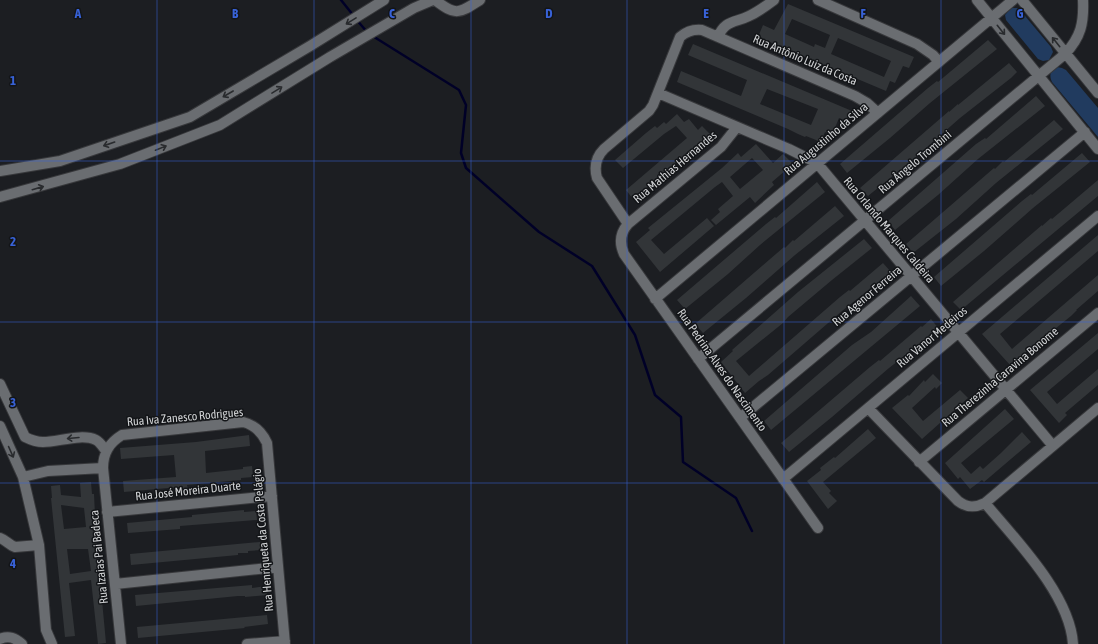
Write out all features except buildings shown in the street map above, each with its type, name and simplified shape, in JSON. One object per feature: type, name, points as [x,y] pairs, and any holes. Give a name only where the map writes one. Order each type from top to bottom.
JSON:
[{"type":"street","points":[[0,171],[60,161],[190,116],[310,46],[384,0]]},
{"type":"street","points":[[0,197],[120,164],[220,124],[397,18],[411,4],[434,0],[446,9],[454,12],[464,10],[480,0]]},
{"type":"street","points":[[718,37],[722,30],[729,24],[749,17],[774,0]]},
{"type":"street","points":[[818,0],[917,44],[933,55],[939,62]]},
{"type":"street","points":[[977,0],[1098,149]]},
{"type":"street","name":"Rua Augustinho da Silva","points":[[656,299],[1013,0]]},
{"type":"street","points":[[1022,0],[1098,93]]},
{"type":"street","name":"Rua Ângelo Trombini","points":[[698,359],[1065,54],[1076,40],[1082,24],[1084,16],[1083,0]]},
{"type":"street","name":"Rua Antônio Luiz da Costa","points":[[628,224],[597,178],[595,170],[596,162],[604,149],[649,111],[658,93],[680,37],[689,31],[699,30],[718,37],[855,96],[867,103],[878,113]]},
{"type":"street","name":"Rua Orlando Marques Caldeira","points":[[658,93],[789,149],[817,163],[1053,446]]},
{"type":"street","name":"Rua Mathias Hernandes","points":[[628,224],[721,147],[737,127]]},
{"type":"street","name":"Rua Agenor Ferreira","points":[[740,418],[1085,132]]},
{"type":"street","name":"Rua Vanor Medeiros","points":[[783,479],[1098,216]]},
{"type":"street","name":"Rua Pedrina Alves do Nascimento","points":[[628,224],[623,231],[621,238],[622,251],[818,528]]},
{"type":"street","name":"Rua Therezinha Caravina Bonome","points":[[919,462],[1098,313]]},
{"type":"street","points":[[0,384],[25,437],[32,441],[42,442],[86,437],[95,440],[106,451],[103,468],[53,471],[23,477]]},
{"type":"street","points":[[868,408],[961,504],[972,507],[985,503],[1098,408]]},
{"type":"street","name":"Rua Iva Zanesco Rodrigues","points":[[106,451],[113,442],[122,435],[243,422],[248,423],[263,434]]},
{"type":"street","points":[[0,426],[23,477],[39,545],[46,630],[52,644]]},
{"type":"street","name":"Rua Henriqueta da Costa Pelágio","points":[[263,434],[267,443],[285,642]]},
{"type":"street","name":"Rua Izaias Pai Badeca","points":[[103,468],[121,644]]},
{"type":"street","name":"Rua José Moreira Duarte","points":[[107,512],[272,496]]},
{"type":"street","points":[[985,503],[1045,576],[1063,610],[1073,636],[1073,644]]},
{"type":"street","points":[[2,539],[11,546],[15,547],[39,545]]},
{"type":"street","points":[[115,584],[278,568]]},
{"type":"street","points":[[0,639],[4,637],[12,637],[22,644]]},
{"type":"street","points":[[247,644],[285,642]]},
{"type":"shaded area","points":[[1011,8],[1017,8],[1020,10],[1051,47],[1053,52],[1049,60],[1043,61],[1038,59],[1006,20],[1005,15]]},
{"type":"shaded area","points":[[1057,67],[1066,70],[1098,108],[1098,137],[1052,82],[1051,73]]},
{"type":"waterway","points":[[341,0],[353,15]]},
{"type":"waterway","points":[[356,19],[367,32]]},
{"type":"waterway","points":[[371,35],[459,90],[466,105],[461,153],[466,168],[539,232],[592,266],[635,335],[655,395],[681,417],[683,462],[736,498],[752,531]]}]
